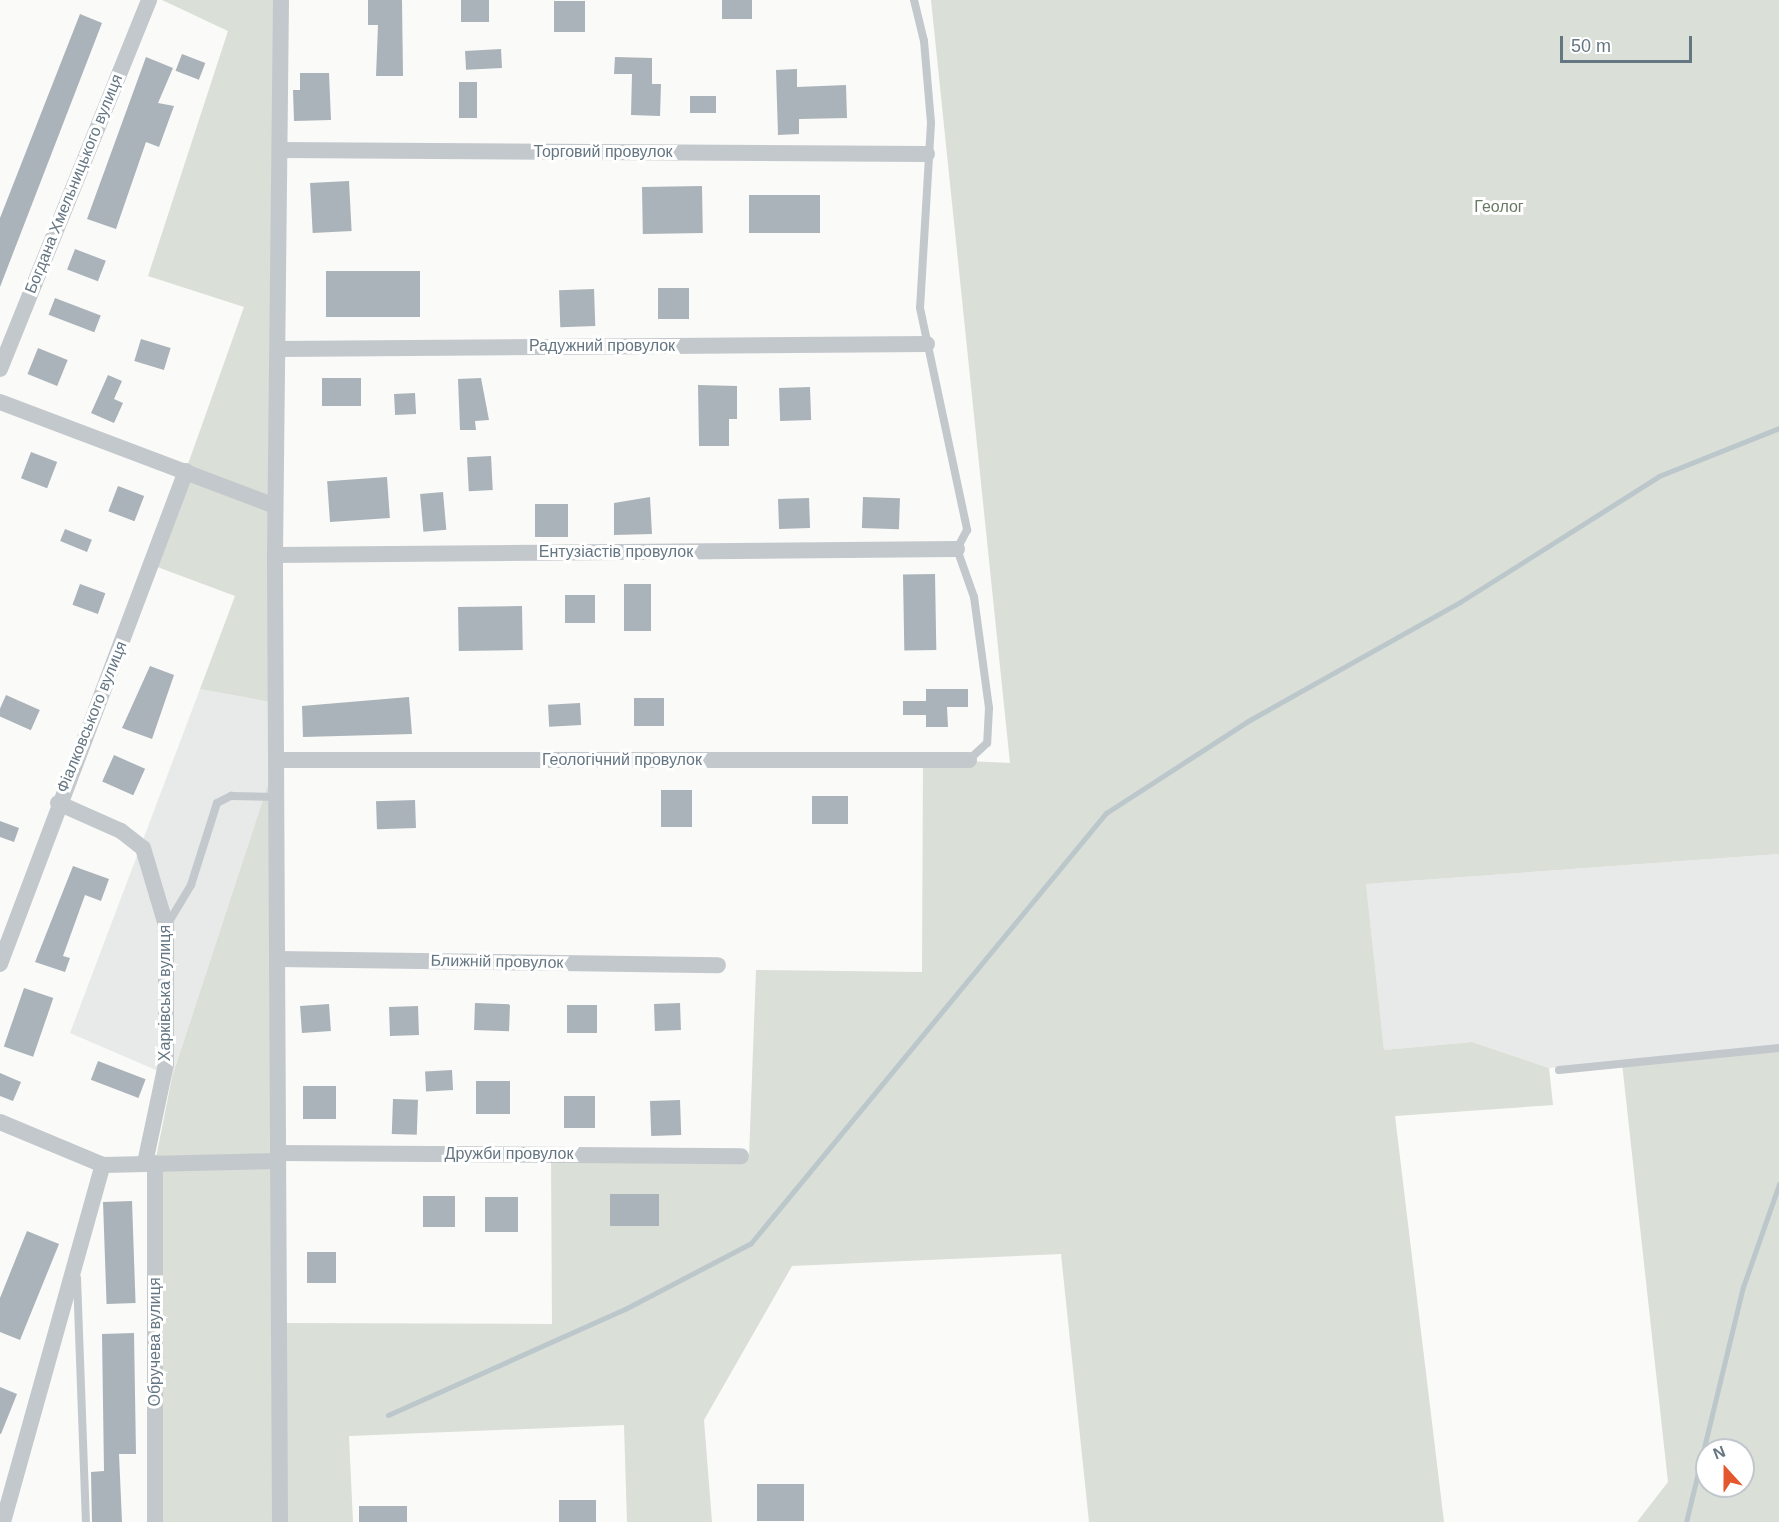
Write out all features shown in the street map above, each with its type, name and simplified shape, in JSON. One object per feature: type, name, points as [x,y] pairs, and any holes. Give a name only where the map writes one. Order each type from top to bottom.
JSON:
[{"type":"street","name":"Богдана Хмельницького вулиця","points":[[0,369],[148,0]]},
{"type":"street","points":[[280,1522],[275,506],[281,0]]},
{"type":"street","name":"Торговий провулок","points":[[280,150],[927,154]]},
{"type":"street","name":"Радужний провулок","points":[[278,348],[927,344]]},
{"type":"street","points":[[0,402],[275,506]]},
{"type":"street","name":"Фіалковського вулиця","points":[[0,964],[58,803],[186,471]]},
{"type":"street","name":"Ентузіастів провулок","points":[[275,555],[957,549]]},
{"type":"street","name":"Геологічний провулок","points":[[276,760],[969,760]]},
{"type":"street","name":"Харківська вулиця","points":[[58,803],[121,831],[143,849],[166,925],[166,1064],[150,1163]]},
{"type":"street","name":"Ближній провулок","points":[[277,959],[718,965]]},
{"type":"street","points":[[0,1122],[104,1165],[76,1275],[3,1522]]},
{"type":"street","name":"Дружби провулок","points":[[104,1165],[278,1157],[741,1156]]},
{"type":"street","name":"Обручева вулиця","points":[[150,1163],[155,1522]]},
{"type":"lane","points":[[914,0],[924,41],[931,123],[927,154],[920,308],[967,530],[957,549],[974,597],[989,708],[987,743],[969,760]]},
{"type":"lane","points":[[166,925],[191,885],[217,803],[231,796],[276,797]]},
{"type":"lane","points":[[1559,1070],[1779,1048]]},
{"type":"lane","points":[[76,1275],[86,1522]]},
{"type":"shaded area","points":[[200,689],[276,703],[276,760],[172,1077],[70,1033]]},
{"type":"shaded area","points":[[1779,854],[1779,1048],[1549,1068],[1472,1042],[1384,1050],[1366,884]]},
{"type":"green space","points":[[162,0],[281,0],[276,703],[200,689],[235,596],[152,565],[244,307],[148,276],[228,31]]},
{"type":"green space","name":"Геолог","points":[[931,0],[1779,0],[1779,854],[1366,884],[1384,1050],[1472,1042],[1549,1068],[1553,1105],[1395,1116],[1444,1522],[1089,1522],[1061,1254],[792,1266],[704,1420],[712,1522],[627,1522],[624,1425],[349,1436],[353,1522],[155,1522],[155,1163],[172,1077],[276,760],[276,1323],[552,1324],[551,1154],[749,1158],[756,970],[922,972],[923,759],[1010,763]]},
{"type":"green space","points":[[1779,1048],[1779,1522],[1637,1522],[1668,1482],[1622,1063]]},
{"type":"building","points":[[368,0],[402,0],[403,76],[376,76],[378,25],[368,25]]},
{"type":"building","points":[[461,0],[489,0],[489,22],[461,22]]},
{"type":"building","points":[[722,0],[752,0],[752,19],[722,19]]},
{"type":"building","points":[[554,1],[585,1],[585,32],[554,32]]},
{"type":"building","points":[[80,14],[102,23],[0,287],[0,218]]},
{"type":"building","points":[[501,49],[502,68],[466,70],[465,51]]},
{"type":"building","points":[[182,54],[205,63],[199,80],[176,71]]},
{"type":"building","points":[[146,57],[173,68],[158,103],[174,106],[159,147],[146,142],[116,229],[87,219]]},
{"type":"building","points":[[615,57],[652,58],[652,84],[661,84],[660,116],[631,115],[632,74],[614,74]]},
{"type":"building","points":[[797,69],[797,87],[846,85],[847,118],[799,119],[799,134],[778,135],[776,70]]},
{"type":"building","points":[[300,73],[329,73],[331,120],[294,121],[293,90],[300,90]]},
{"type":"building","points":[[459,82],[477,82],[477,118],[459,118]]},
{"type":"building","points":[[690,96],[716,96],[716,113],[690,113]]},
{"type":"building","points":[[349,181],[352,231],[313,233],[310,183]]},
{"type":"building","points":[[702,186],[703,233],[643,234],[642,187]]},
{"type":"building","points":[[749,195],[820,195],[820,233],[749,233]]},
{"type":"building","points":[[75,249],[106,261],[98,281],[67,270]]},
{"type":"building","points":[[326,271],[420,271],[420,317],[326,317]]},
{"type":"building","points":[[658,288],[689,288],[689,319],[658,319]]},
{"type":"building","points":[[594,289],[595,326],[560,327],[559,290]]},
{"type":"building","points":[[55,298],[101,316],[94,332],[49,315]]},
{"type":"building","points":[[141,339],[171,348],[164,370],[134,361]]},
{"type":"building","points":[[38,348],[68,360],[57,386],[28,374]]},
{"type":"building","points":[[108,375],[122,381],[114,399],[123,403],[114,423],[91,413]]},
{"type":"building","points":[[322,378],[361,378],[361,406],[322,406]]},
{"type":"building","points":[[481,378],[489,420],[475,421],[476,430],[460,430],[458,379]]},
{"type":"building","points":[[698,385],[737,386],[737,419],[729,419],[729,446],[699,446]]},
{"type":"building","points":[[810,387],[811,420],[780,421],[779,388]]},
{"type":"building","points":[[415,393],[416,414],[395,415],[394,394]]},
{"type":"building","points":[[31,452],[57,462],[47,488],[21,478]]},
{"type":"building","points":[[491,456],[493,490],[469,491],[467,457]]},
{"type":"building","points":[[387,477],[390,518],[330,522],[327,481]]},
{"type":"building","points":[[118,486],[144,496],[134,521],[108,511]]},
{"type":"building","points":[[443,492],[446,530],[423,532],[420,494]]},
{"type":"building","points":[[650,497],[652,534],[614,535],[614,503]]},
{"type":"building","points":[[863,497],[900,498],[899,529],[862,528]]},
{"type":"building","points":[[809,498],[810,528],[779,529],[778,499]]},
{"type":"building","points":[[535,504],[568,504],[568,537],[535,537]]},
{"type":"building","points":[[65,529],[92,540],[87,552],[60,541]]},
{"type":"building","points":[[935,574],[936,650],[904,651],[903,575]]},
{"type":"building","points":[[80,584],[105,593],[98,614],[72,605]]},
{"type":"building","points":[[624,584],[651,584],[651,631],[624,631]]},
{"type":"building","points":[[565,595],[595,595],[595,623],[565,623]]},
{"type":"building","points":[[522,606],[523,650],[459,651],[458,607]]},
{"type":"building","points":[[150,666],[174,675],[152,739],[122,728]]},
{"type":"building","points":[[926,689],[968,689],[968,707],[947,707],[948,727],[926,727],[926,715],[903,715],[903,701],[926,701]]},
{"type":"building","points":[[6,695],[40,710],[31,730],[0,716],[0,708]]},
{"type":"building","points":[[409,697],[412,734],[303,737],[302,706]]},
{"type":"building","points":[[634,698],[664,698],[664,726],[634,726]]},
{"type":"building","points":[[580,703],[581,725],[549,727],[548,705]]},
{"type":"building","points":[[114,755],[145,769],[133,795],[102,781]]},
{"type":"building","points":[[661,790],[692,790],[692,827],[661,827]]},
{"type":"building","points":[[812,796],[848,796],[848,824],[812,824]]},
{"type":"building","points":[[415,800],[416,828],[377,829],[376,801]]},
{"type":"building","points":[[0,821],[19,828],[14,842],[0,837]]},
{"type":"building","points":[[73,866],[109,879],[101,901],[85,895],[63,956],[70,958],[65,972],[35,962]]},
{"type":"building","points":[[24,988],[53,998],[33,1057],[4,1047]]},
{"type":"building","points":[[475,1003],[510,1004],[509,1031],[474,1030]]},
{"type":"building","points":[[680,1003],[681,1030],[655,1031],[654,1004]]},
{"type":"building","points":[[329,1004],[331,1031],[302,1033],[300,1006]]},
{"type":"building","points":[[567,1005],[597,1005],[597,1033],[567,1033]]},
{"type":"building","points":[[418,1006],[419,1035],[390,1036],[389,1007]]},
{"type":"building","points":[[98,1061],[146,1079],[138,1098],[91,1080]]},
{"type":"building","points":[[452,1070],[453,1090],[426,1091],[425,1071]]},
{"type":"building","points":[[0,1073],[21,1082],[13,1101],[0,1096]]},
{"type":"building","points":[[476,1081],[510,1081],[510,1114],[476,1114]]},
{"type":"building","points":[[303,1086],[336,1086],[336,1119],[303,1119]]},
{"type":"building","points":[[564,1096],[595,1096],[595,1128],[564,1128]]},
{"type":"building","points":[[393,1099],[418,1100],[417,1135],[392,1134]]},
{"type":"building","points":[[680,1100],[681,1135],[651,1136],[650,1101]]},
{"type":"building","points":[[610,1194],[659,1194],[659,1226],[610,1226]]},
{"type":"building","points":[[423,1196],[455,1196],[455,1227],[423,1227]]},
{"type":"building","points":[[485,1197],[518,1197],[518,1232],[485,1232]]},
{"type":"building","points":[[132,1201],[136,1303],[107,1304],[103,1202]]},
{"type":"building","points":[[27,1231],[59,1244],[20,1340],[0,1332],[0,1298]]},
{"type":"building","points":[[307,1252],[336,1252],[336,1283],[307,1283]]},
{"type":"building","points":[[134,1333],[136,1454],[119,1454],[122,1522],[92,1522],[91,1472],[104,1471],[102,1334]]},
{"type":"building","points":[[0,1387],[17,1394],[1,1434],[0,1434]]},
{"type":"building","points":[[757,1484],[804,1484],[804,1521],[757,1521]]},
{"type":"building","points":[[559,1500],[596,1500],[596,1522],[559,1522]]},
{"type":"building","points":[[359,1506],[407,1506],[407,1522],[359,1522]]},
{"type":"waterway","points":[[388,1415],[625,1309],[751,1243],[1106,813],[1248,721],[1460,602],[1659,476],[1779,428]]},
{"type":"waterway","points":[[1686,1522],[1743,1287],[1779,1184]]}]
